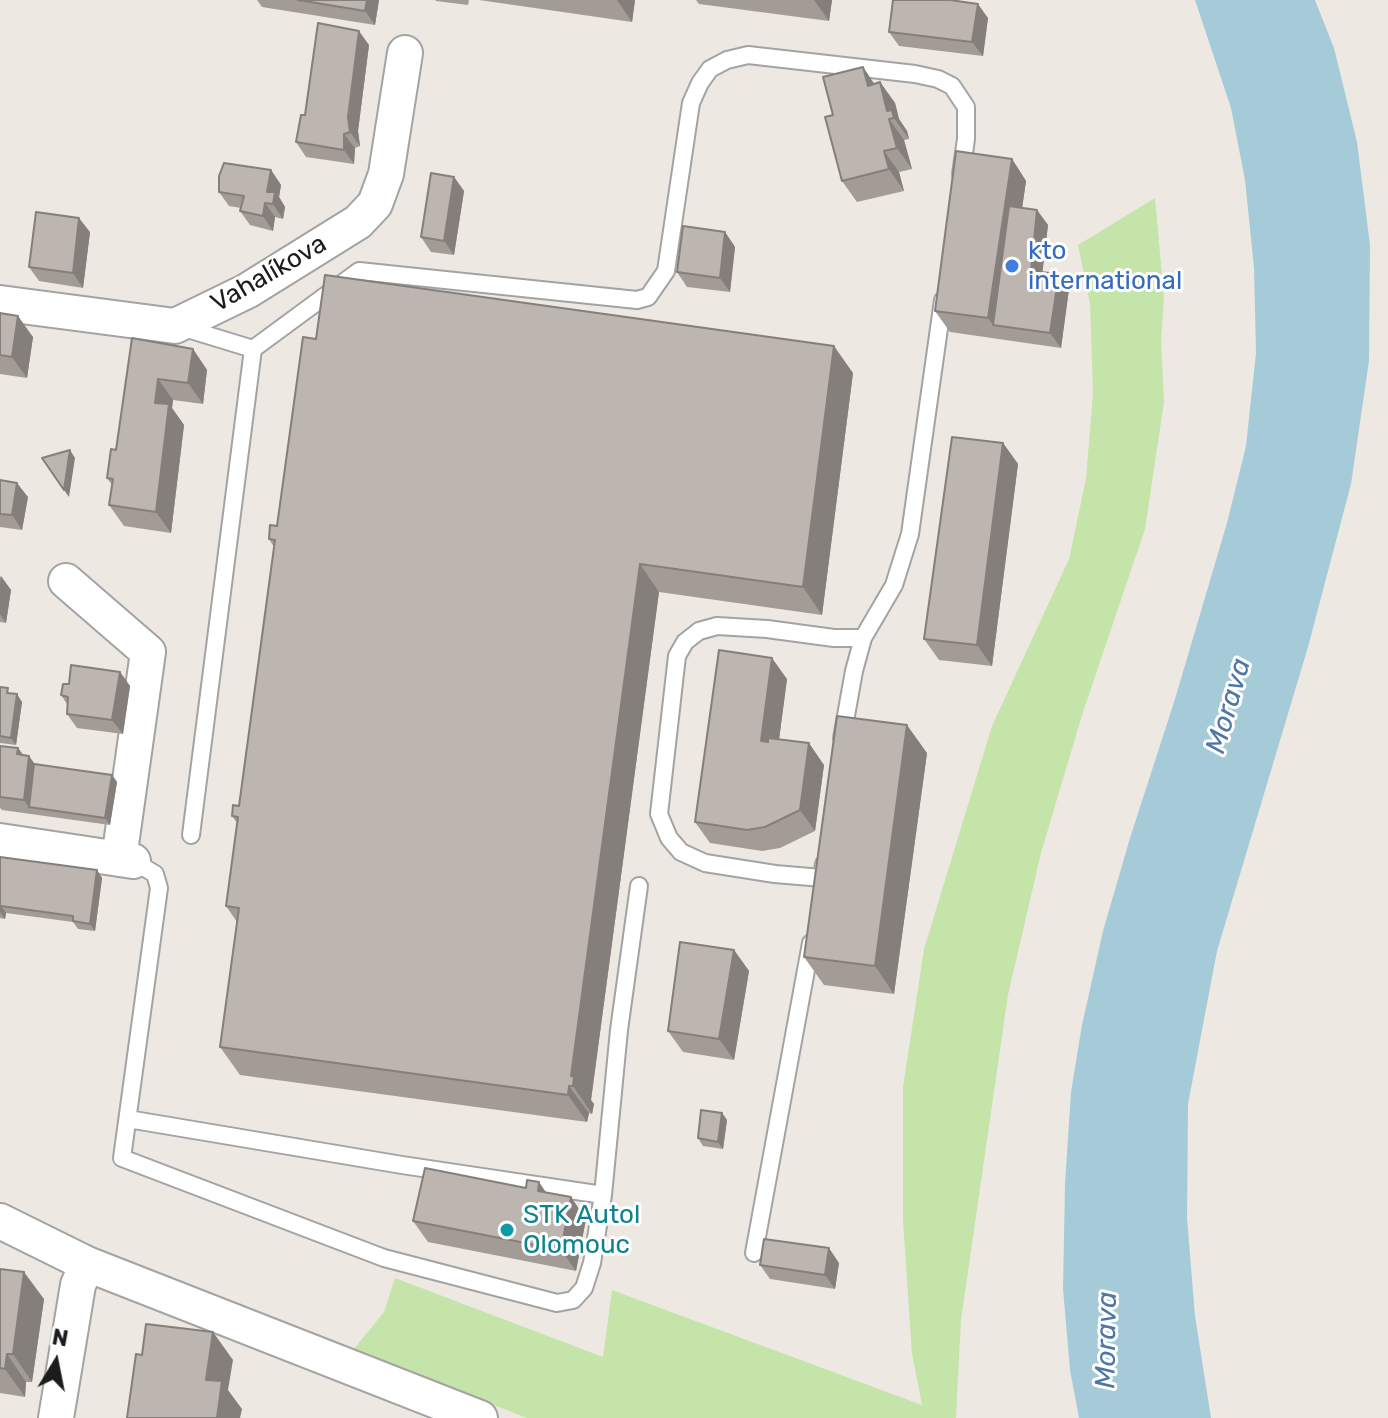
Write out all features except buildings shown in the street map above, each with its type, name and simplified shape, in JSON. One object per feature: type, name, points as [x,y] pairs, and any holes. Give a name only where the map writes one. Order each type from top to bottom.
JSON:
[{"type":"street","name":"Vahalíkova","points":[[175,326],[247,291],[358,222],[367,213],[382,191],[405,53]]},
{"type":"street","points":[[0,303],[175,326]]},
{"type":"street","points":[[0,841],[126,860],[148,652],[66,581]]},
{"type":"street","points":[[0,1221],[87,1264],[480,1418]]},
{"type":"street","points":[[56,1418],[78,1285],[87,1264]]},
{"type":"lane","points":[[191,835],[253,349],[359,271],[637,300],[648,297],[666,271],[691,103],[710,69],[727,60],[748,55],[890,71],[938,79],[952,86],[966,107],[966,139],[960,186]]},
{"type":"lane","points":[[839,755],[863,638],[894,585],[910,534],[946,279]]},
{"type":"lane","points":[[175,326],[253,349]]},
{"type":"lane","points":[[827,847],[821,886],[775,874],[705,863],[681,852],[669,838],[659,814],[677,656],[685,642],[699,631],[717,626],[863,638]]},
{"type":"lane","points":[[126,860],[155,874],[159,888],[122,1158],[384,1258],[557,1303],[573,1300],[584,1288],[592,1263],[603,1195],[619,1030],[639,886]]},
{"type":"lane","points":[[754,1253],[814,925]]},
{"type":"lane","points":[[128,1119],[603,1195]]},
{"type":"green space","points":[[1155,198],[1164,297],[1161,340],[1164,402],[1145,529],[1083,712],[1041,853],[1008,995],[961,1320],[956,1418],[527,1418],[353,1350],[384,1312],[395,1278],[603,1357],[612,1290],[922,1405],[912,1354],[903,1220],[903,1087],[924,949],[992,726],[1069,559],[1086,479],[1093,393],[1090,304],[1078,245]]},
{"type":"water","name":"Morava","points":[[1195,0],[1315,0],[1334,48],[1357,142],[1370,245],[1369,361],[1351,484],[1308,647],[1217,951],[1188,1104],[1187,1218],[1195,1316],[1211,1418],[1079,1418],[1070,1370],[1063,1289],[1071,1092],[1082,1025],[1103,931],[1227,523],[1246,446],[1256,353],[1254,268],[1245,180],[1231,108]]},
{"type":"place","name":"kto international","points":[[1012,266]]},
{"type":"place","name":"STK Autol Olomouc","points":[[507,1230]]}]
